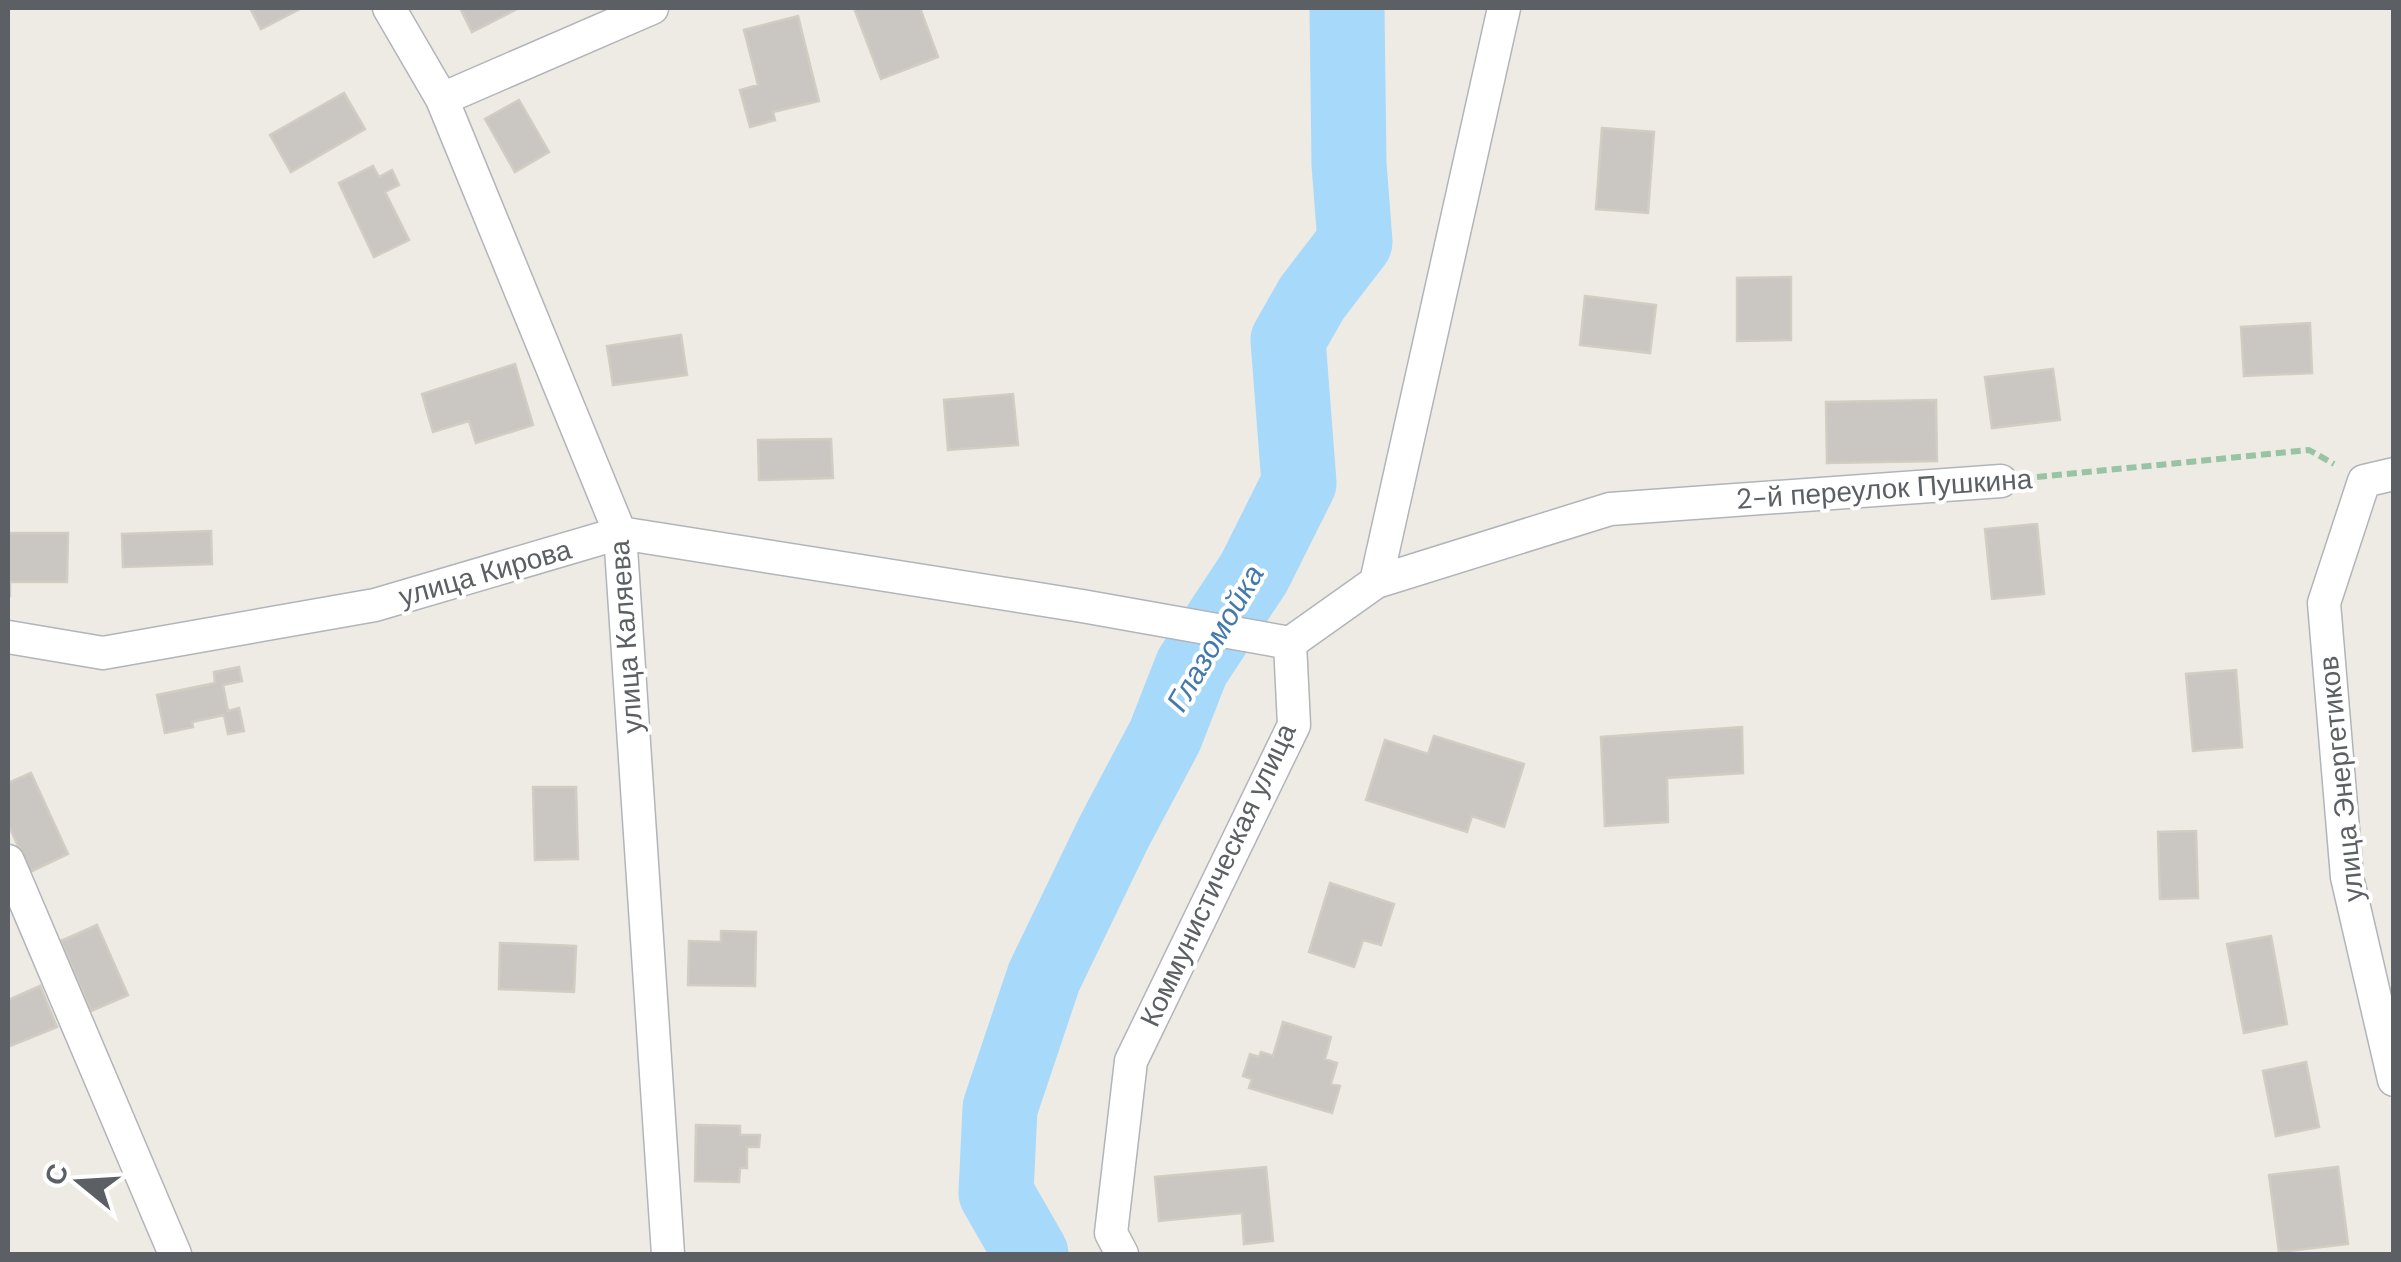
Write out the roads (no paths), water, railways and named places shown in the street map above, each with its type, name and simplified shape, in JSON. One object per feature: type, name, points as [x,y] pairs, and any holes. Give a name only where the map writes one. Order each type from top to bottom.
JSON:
[{"type":"street","name":"улица Каляева","points":[[389,8],[442,98],[620,533],[668,1254]]},
{"type":"street","points":[[442,98],[652,8]]},
{"type":"street","points":[[1290,644],[1376,582],[1504,8]]},
{"type":"street","name":"улица Энергетиков","points":[[2379,477],[2324,603],[2347,877],[2394,1080]]},
{"type":"street","name":"2-й переулок Пушкина","points":[[1376,582],[1610,509],[2001,481]]},
{"type":"street","name":"улица Кирова","points":[[8,637],[103,653],[375,605],[620,533],[1082,606],[1290,644]]},
{"type":"street","name":"Коммунистическая улица","points":[[1122,1254],[1111,1233],[1132,1060],[1294,725],[1290,644]]},
{"type":"street","points":[[8,861],[175,1254]]},
{"type":"waterway","name":"Глазомойка","points":[[1031,1254],[996,1193],[1000,1108],[1044,977],[1165,736],[1192,667],[1254,573],[1299,483],[1288,340],[1312,298],[1355,242],[1349,164],[1347,8]]}]
